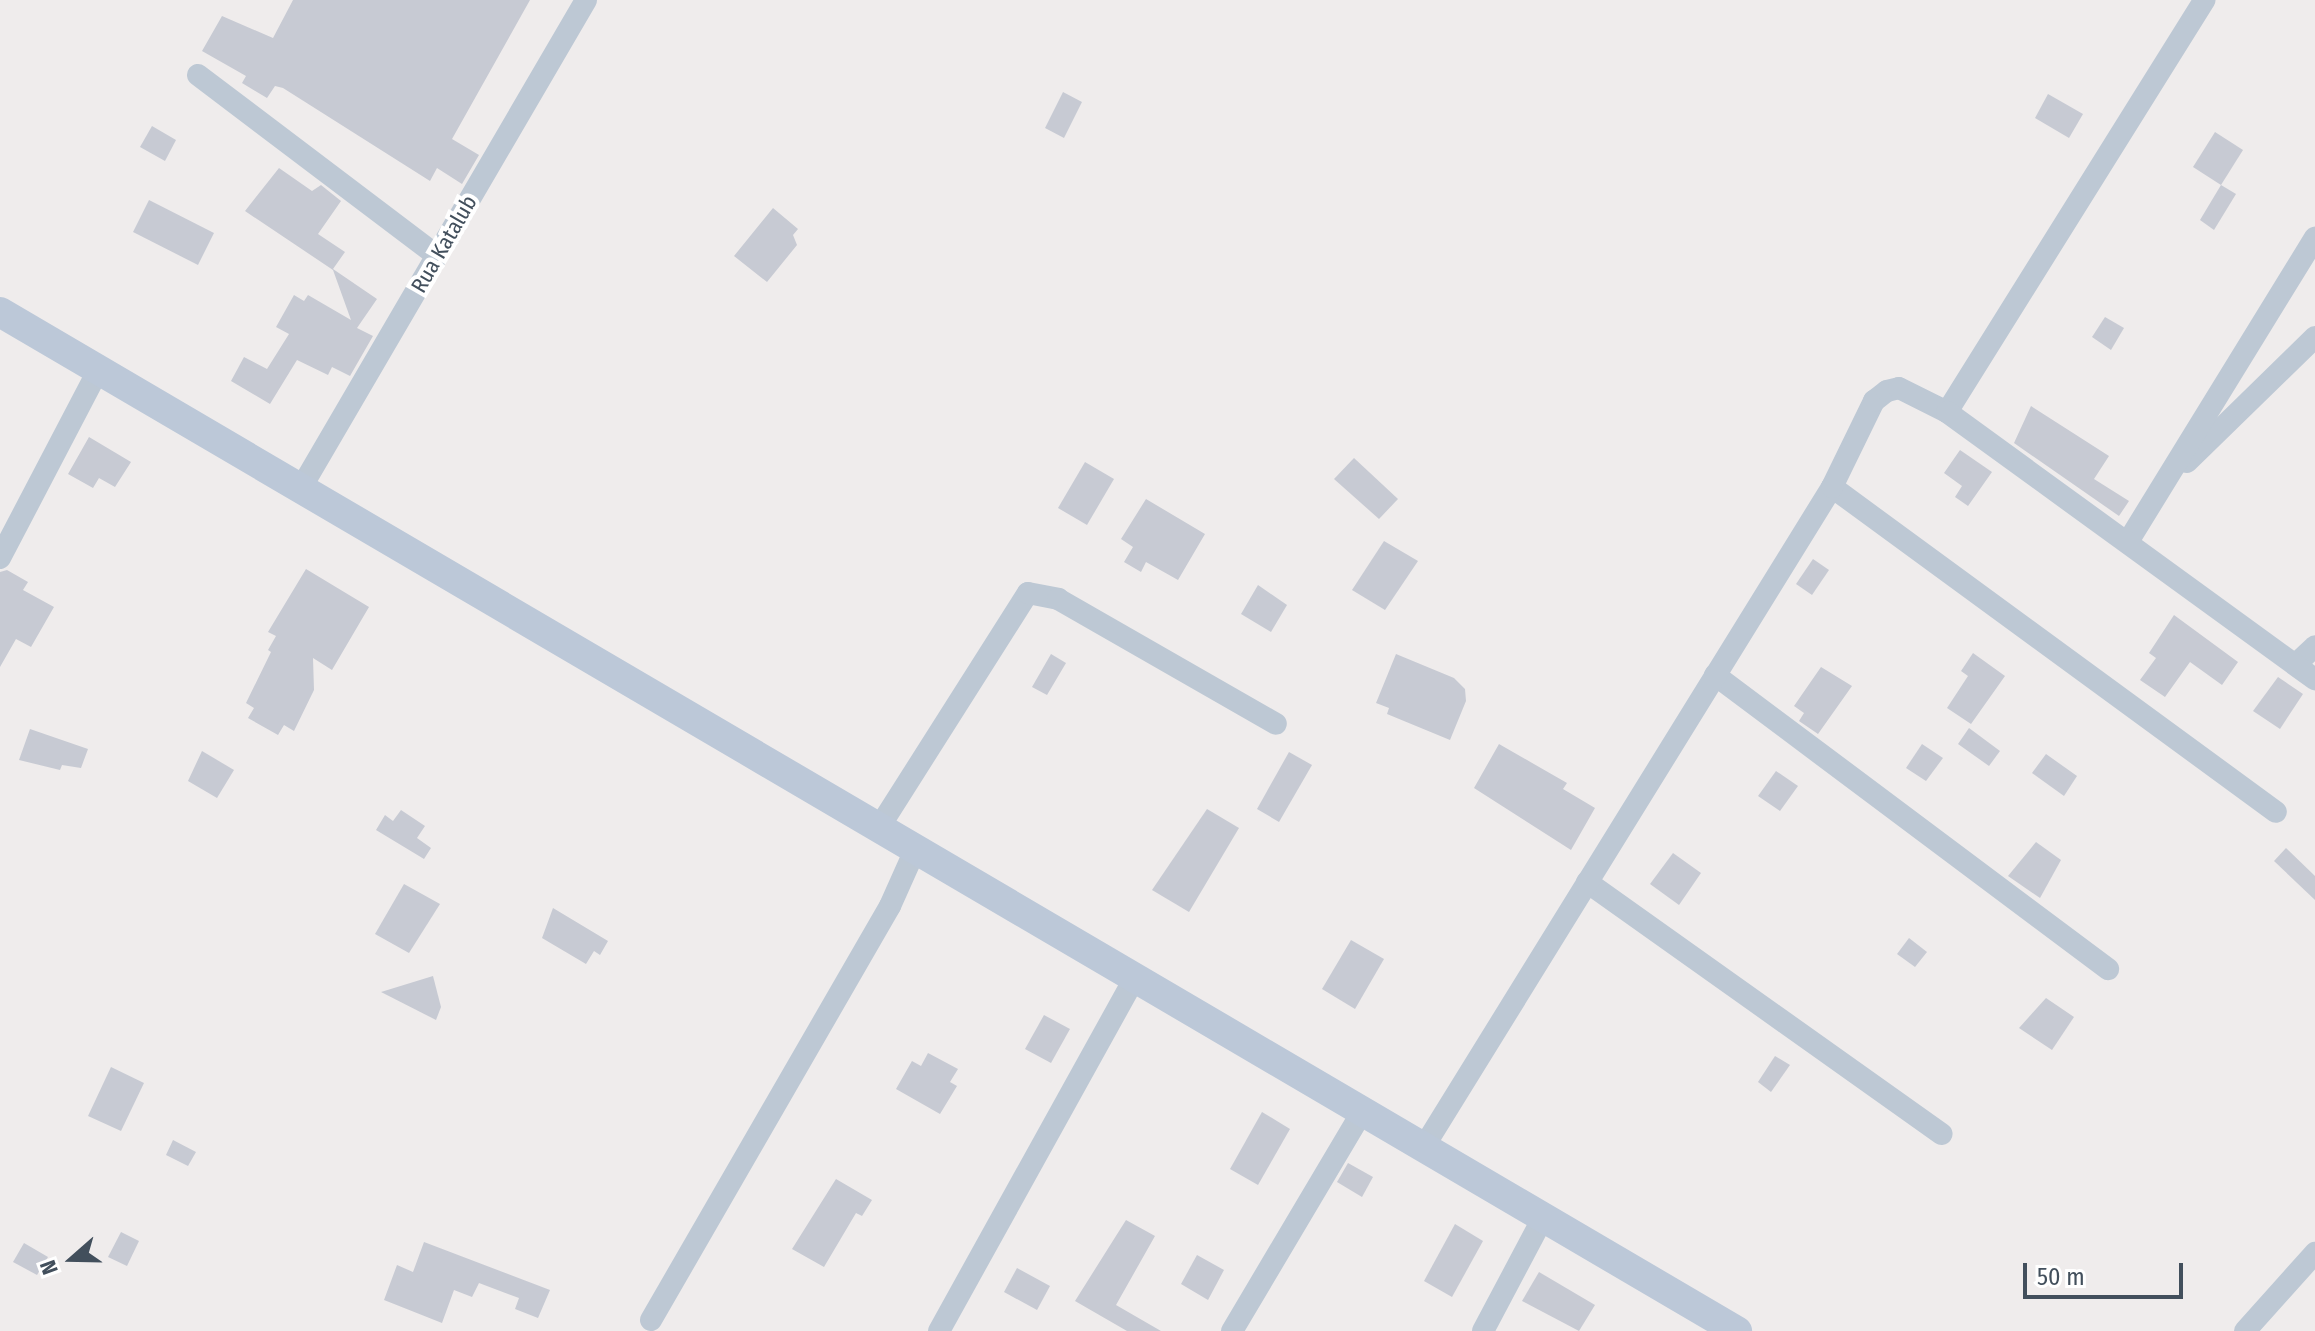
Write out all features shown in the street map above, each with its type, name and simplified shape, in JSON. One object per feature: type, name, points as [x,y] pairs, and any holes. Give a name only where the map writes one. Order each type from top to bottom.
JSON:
[{"type":"main road","points":[[0,312],[880,826],[915,850],[1364,1109],[1737,1331]]},
{"type":"street","name":"Rua Katalub","points":[[301,488],[586,0]]},
{"type":"street","points":[[1947,412],[2204,0]]},
{"type":"street","points":[[198,75],[437,256]]},
{"type":"street","points":[[2129,540],[2315,238]]},
{"type":"street","points":[[2163,485],[2315,337]]},
{"type":"street","points":[[0,558],[99,369]]},
{"type":"street","points":[[1425,1145],[1832,487],[1874,401],[1887,391],[1899,388],[1947,412],[2129,540],[2315,679]]},
{"type":"street","points":[[1832,487],[2276,812]]},
{"type":"street","points":[[880,826],[1028,593],[1058,599],[1276,724]]},
{"type":"street","points":[[2296,664],[2315,646]]},
{"type":"street","points":[[1715,675],[2108,969]]},
{"type":"street","points":[[651,1320],[890,906],[915,850]]},
{"type":"street","points":[[1587,882],[1941,1134]]},
{"type":"street","points":[[939,1331],[1136,976]]},
{"type":"street","points":[[1232,1331],[1364,1109]]},
{"type":"street","points":[[1483,1331],[1544,1216]]},
{"type":"street","points":[[2245,1331],[2315,1253]]},
{"type":"building","points":[[293,0],[530,0],[452,139],[479,155],[462,184],[437,168],[430,181],[283,88],[275,86],[267,98],[242,83],[246,76],[202,51],[222,16],[273,38]]},
{"type":"building","points":[[1063,92],[1082,102],[1064,138],[1045,128]]},
{"type":"building","points":[[2048,94],[2083,114],[2069,138],[2035,118]]},
{"type":"building","points":[[152,126],[176,140],[165,161],[140,147]]},
{"type":"building","points":[[2215,132],[2243,150],[2221,185],[2193,167]]},
{"type":"building","points":[[279,168],[312,191],[321,185],[341,201],[318,234],[345,252],[333,269],[377,299],[357,328],[373,336],[350,376],[332,367],[328,375],[297,360],[270,404],[231,381],[244,357],[267,369],[289,334],[276,327],[294,295],[304,301],[308,295],[351,320],[333,270],[245,211]]},
{"type":"building","points":[[2221,185],[2236,194],[2214,230],[2200,220]]},
{"type":"building","points":[[149,200],[214,233],[198,265],[133,232]]},
{"type":"building","points":[[773,208],[798,229],[793,235],[797,245],[767,282],[734,256]]},
{"type":"building","points":[[2105,317],[2124,328],[2111,350],[2092,337]]},
{"type":"building","points":[[2031,406],[2109,456],[2094,479],[2129,501],[2119,516],[2014,443]]},
{"type":"building","points":[[89,437],[131,462],[115,487],[99,478],[93,488],[68,474]]},
{"type":"building","points":[[1960,450],[1992,472],[1968,506],[1955,497],[1962,486],[1944,473]]},
{"type":"building","points":[[1354,458],[1398,499],[1379,519],[1334,479]]},
{"type":"building","points":[[1085,462],[1114,479],[1087,525],[1058,508]]},
{"type":"building","points":[[1146,499],[1205,534],[1178,580],[1146,562],[1141,572],[1124,562],[1133,547],[1121,539]]},
{"type":"building","points":[[1384,541],[1418,561],[1385,610],[1352,590]]},
{"type":"building","points":[[1813,559],[1829,570],[1812,595],[1796,584]]},
{"type":"building","points":[[306,569],[369,607],[332,670],[313,658],[314,690],[294,731],[284,725],[278,735],[248,718],[254,708],[246,703],[276,636],[268,632]]},
{"type":"building","points":[[7,570],[28,582],[23,590],[54,607],[31,647],[16,639],[0,667],[0,572]]},
{"type":"building","points":[[1258,585],[1287,605],[1271,632],[1241,614]]},
{"type":"building","points":[[2174,615],[2238,662],[2222,685],[2190,662],[2165,697],[2140,680],[2156,658],[2149,653]]},
{"type":"building","points":[[1973,653],[2005,676],[1971,724],[1947,708],[1968,676],[1961,671]]},
{"type":"building","points":[[1051,654],[1066,663],[1047,695],[1032,687]]},
{"type":"building","points":[[1396,654],[1454,678],[1465,689],[1466,701],[1450,740],[1387,714],[1389,708],[1376,703]]},
{"type":"building","points":[[1821,667],[1852,686],[1818,734],[1799,721],[1804,713],[1794,706]]},
{"type":"building","points":[[2278,677],[2303,694],[2280,729],[2253,711]]},
{"type":"building","points":[[1969,728],[2000,751],[1989,766],[1958,744]]},
{"type":"building","points":[[30,729],[88,749],[81,768],[62,765],[60,770],[19,760]]},
{"type":"building","points":[[1499,744],[1567,783],[1563,789],[1595,808],[1571,850],[1474,788]]},
{"type":"building","points":[[1922,744],[1943,758],[1926,781],[1906,768]]},
{"type":"building","points":[[202,751],[234,770],[217,798],[188,781]]},
{"type":"building","points":[[1289,752],[1312,765],[1279,822],[1257,809]]},
{"type":"building","points":[[2046,754],[2077,776],[2064,796],[2032,773]]},
{"type":"building","points":[[1776,771],[1798,786],[1780,811],[1758,796]]},
{"type":"building","points":[[1207,809],[1239,828],[1189,912],[1152,890]]},
{"type":"building","points":[[401,810],[425,826],[417,838],[431,848],[424,859],[376,830],[385,815],[393,821]]},
{"type":"building","points":[[2036,842],[2061,860],[2040,898],[2008,876]]},
{"type":"building","points":[[2286,848],[2315,876],[2315,900],[2274,861]]},
{"type":"building","points":[[1673,853],[1701,873],[1679,905],[1650,884]]},
{"type":"building","points":[[404,884],[440,904],[409,953],[375,934]]},
{"type":"building","points":[[553,908],[608,941],[600,955],[594,951],[586,964],[542,938]]},
{"type":"building","points":[[1909,938],[1927,952],[1915,967],[1897,954]]},
{"type":"building","points":[[1351,940],[1384,959],[1355,1009],[1322,989]]},
{"type":"building","points":[[433,976],[441,1007],[436,1020],[381,992]]},
{"type":"building","points":[[2046,998],[2074,1017],[2052,1050],[2019,1028]]},
{"type":"building","points":[[1044,1015],[1070,1029],[1051,1063],[1025,1049]]},
{"type":"building","points":[[928,1053],[958,1069],[950,1082],[957,1086],[940,1114],[896,1089],[912,1061],[921,1066]]},
{"type":"building","points":[[1775,1056],[1790,1065],[1771,1092],[1758,1082]]},
{"type":"building","points":[[111,1067],[144,1083],[121,1131],[88,1116]]},
{"type":"building","points":[[1262,1112],[1290,1129],[1258,1185],[1230,1169]]},
{"type":"building","points":[[173,1140],[196,1152],[188,1166],[166,1155]]},
{"type":"building","points":[[1348,1163],[1373,1177],[1362,1197],[1337,1182]]},
{"type":"building","points":[[836,1179],[872,1200],[862,1216],[856,1213],[824,1267],[792,1249]]},
{"type":"building","points":[[1126,1220],[1155,1236],[1116,1305],[1161,1331],[1127,1331],[1075,1301]]},
{"type":"building","points":[[1455,1224],[1483,1241],[1452,1297],[1424,1281]]},
{"type":"building","points":[[121,1232],[139,1241],[127,1266],[108,1257]]},
{"type":"building","points":[[424,1242],[550,1290],[538,1318],[515,1309],[519,1298],[479,1283],[472,1297],[454,1290],[442,1323],[384,1300],[397,1265],[413,1272]]},
{"type":"building","points":[[24,1243],[48,1257],[37,1275],[13,1262]]},
{"type":"building","points":[[1197,1255],[1224,1270],[1208,1300],[1181,1284]]},
{"type":"building","points":[[1017,1268],[1050,1286],[1037,1310],[1004,1292]]},
{"type":"building","points":[[1539,1272],[1595,1305],[1579,1331],[1522,1301]]}]
